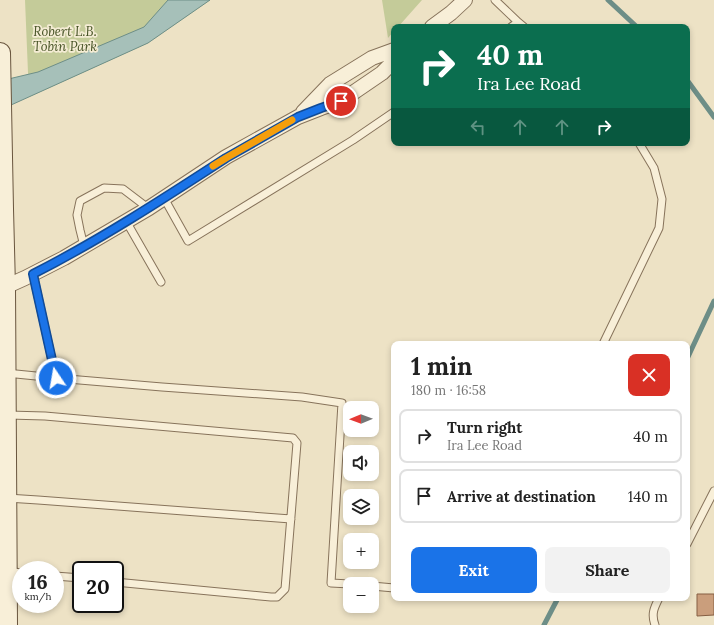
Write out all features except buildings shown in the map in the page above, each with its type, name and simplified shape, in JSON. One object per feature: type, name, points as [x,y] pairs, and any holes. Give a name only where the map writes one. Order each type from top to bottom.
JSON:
[{"type":"main road","points":[[0,53],[5,287],[6,498],[13,561]]},
{"type":"main road","points":[[7,625],[12,587]]},
{"type":"street","points":[[436,24],[465,0]]},
{"type":"street","points":[[298,117],[330,84],[372,58],[391,51]]},
{"type":"street","points":[[5,287],[33,274],[84,246],[148,208],[226,158],[298,117],[341,101],[382,73],[391,64]]},
{"type":"lane","points":[[495,0],[521,24]]},
{"type":"lane","points":[[164,198],[188,241],[347,144],[391,114]]},
{"type":"lane","points":[[604,341],[659,228],[662,199],[654,168],[641,146]]},
{"type":"lane","points":[[84,246],[77,215],[80,201],[104,188],[122,189],[148,208]]},
{"type":"lane","points":[[126,221],[161,282]]},
{"type":"lane","points":[[33,274],[56,378]]},
{"type":"lane","points":[[6,373],[162,387],[302,397],[342,403],[331,583],[343,584]]},
{"type":"lane","points":[[6,415],[53,417],[293,438],[297,443],[285,589],[277,597],[124,583]]},
{"type":"lane","points":[[690,538],[714,491]]},
{"type":"lane","points":[[6,498],[291,519]]},
{"type":"lane","points":[[379,587],[391,588]]},
{"type":"lane","points":[[655,625],[653,610],[658,601]]},
{"type":"green space","name":"Robert L.B. Tobin Park","points":[[25,0],[210,0],[148,43],[29,97]]},
{"type":"green space","points":[[382,0],[422,0],[401,24],[391,24],[391,34],[388,38]]},
{"type":"water","points":[[168,0],[210,0],[148,43],[0,110],[0,81],[38,72],[144,27]]},
{"type":"waterway","points":[[608,0],[634,24]]},
{"type":"waterway","points":[[690,84],[714,117]]},
{"type":"waterway","points":[[690,353],[714,301]]},
{"type":"waterway","points":[[544,625],[556,601]]},
{"type":"slow traffic","points":[[213,166],[292,120]]},
{"type":"route","points":[[56,378],[33,274],[64,258],[149,208],[226,158],[298,117],[341,101]]}]
